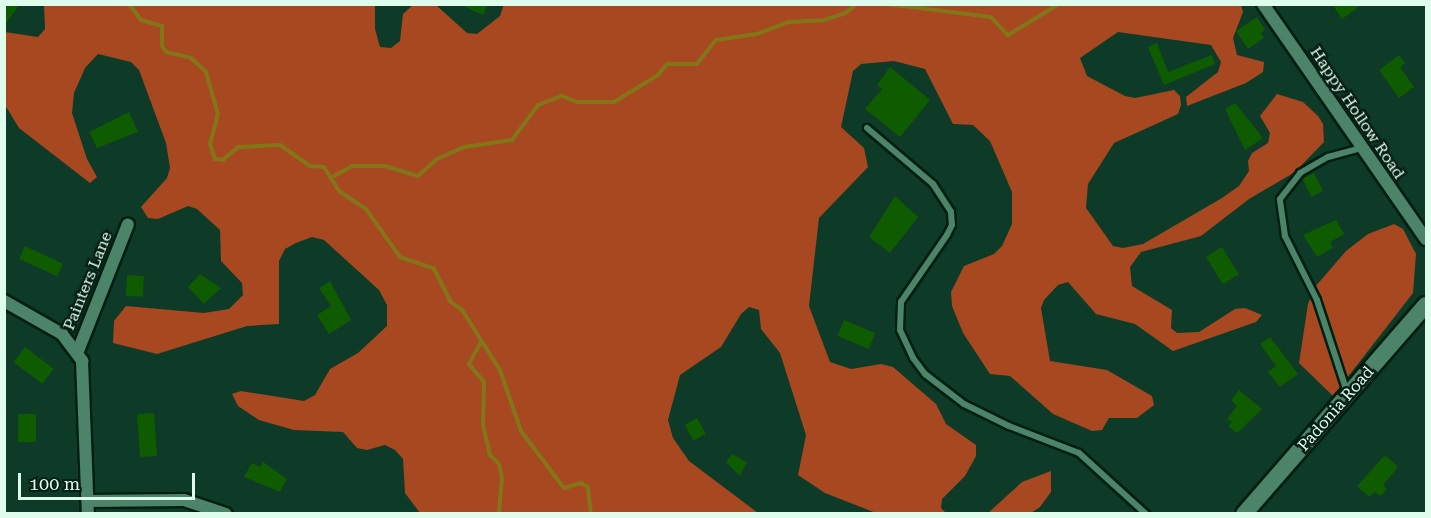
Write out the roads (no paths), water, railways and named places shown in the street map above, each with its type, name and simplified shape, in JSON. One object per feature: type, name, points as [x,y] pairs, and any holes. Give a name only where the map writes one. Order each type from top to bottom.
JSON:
[{"type":"main road","name":"Padonia Road","points":[[1245,513],[1426,304]]},
{"type":"street","name":"Happy Hollow Road","points":[[1263,4],[1426,239]]},
{"type":"street","name":"Painters Lane","points":[[78,351],[128,224]]},
{"type":"street","points":[[4,301],[62,334],[78,351],[85,382],[88,507],[184,500],[226,513]]},
{"type":"lane","points":[[867,128],[933,184],[952,219],[947,235],[901,302],[900,330],[913,358],[925,374],[964,404],[1009,426],[1079,453],[1146,513]]},
{"type":"lane","points":[[1348,394],[1317,300],[1285,236],[1280,199],[1300,173],[1328,157],[1361,148]]},
{"type":"waterway","points":[[129,4],[141,20],[162,26],[162,46],[166,52],[191,58],[206,72],[218,114],[210,144],[215,159],[223,160],[238,147],[280,145],[310,166],[324,167],[339,191],[366,209],[400,257],[434,269],[451,302],[462,310],[500,370],[521,431],[564,488],[581,483],[588,487],[591,514]]},
{"type":"waterway","points":[[334,176],[352,166],[385,166],[418,176],[437,159],[464,147],[512,140],[538,105],[562,96],[577,102],[614,102],[658,75],[667,64],[697,64],[716,40],[757,34],[789,22],[824,20],[846,13],[856,4]]},
{"type":"waterway","points":[[887,4],[991,17],[1008,35],[1059,4]]},
{"type":"waterway","points":[[481,342],[469,364],[484,382],[483,425],[490,455],[499,464],[502,478],[499,514]]}]
